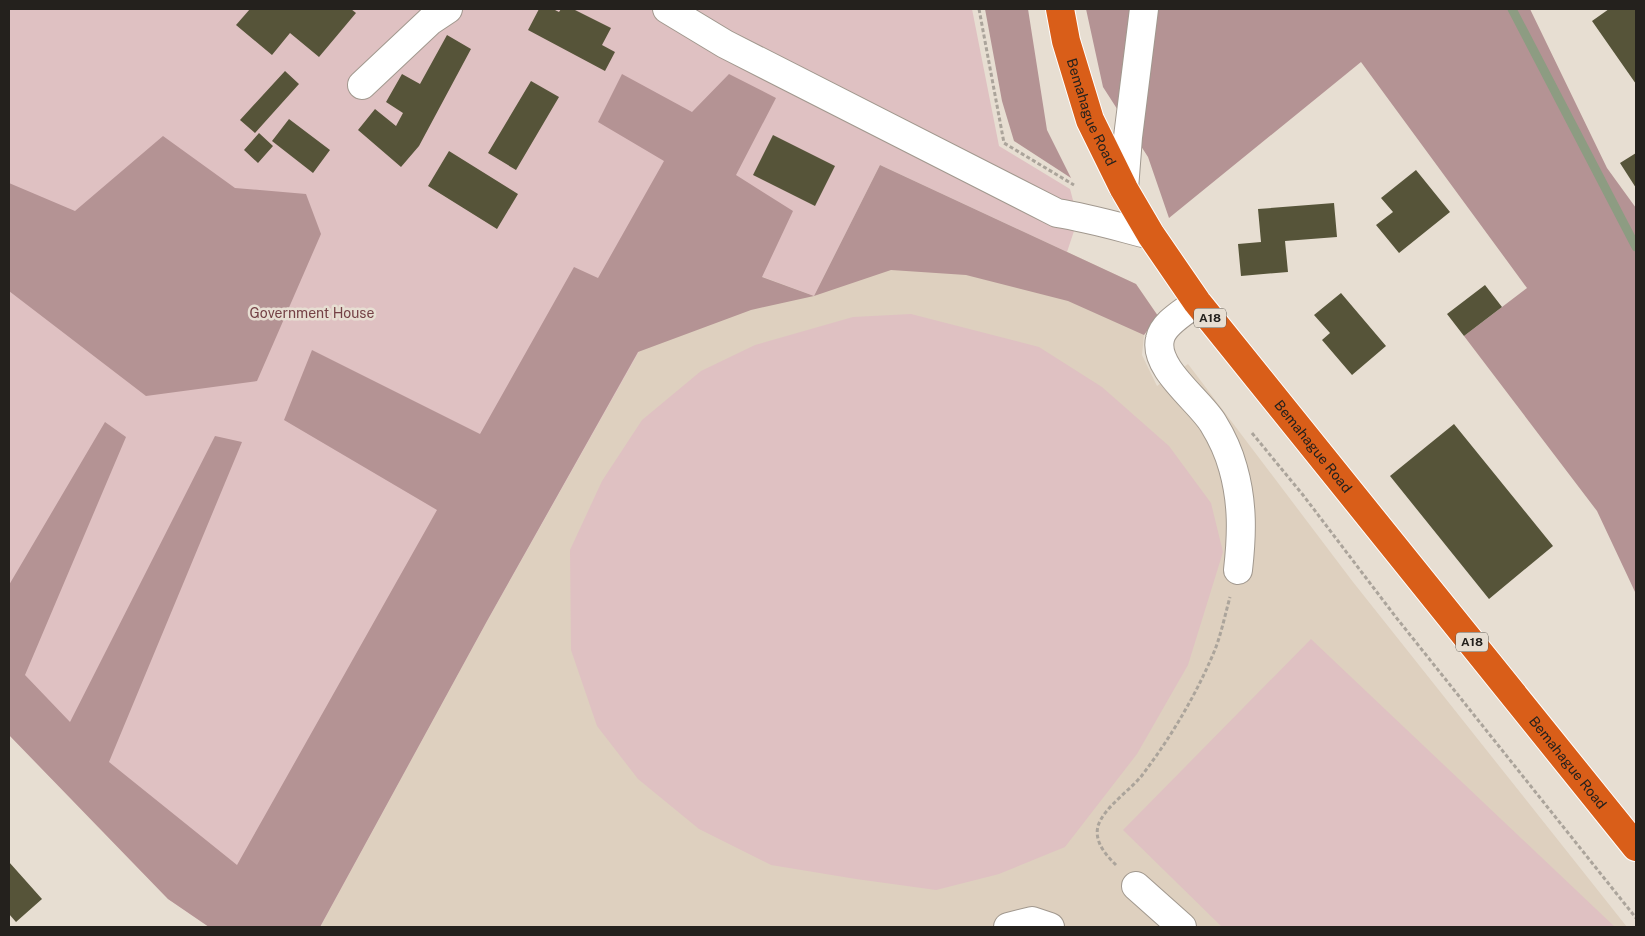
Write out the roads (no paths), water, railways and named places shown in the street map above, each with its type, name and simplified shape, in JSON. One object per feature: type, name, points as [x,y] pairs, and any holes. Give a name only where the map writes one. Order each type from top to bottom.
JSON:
[{"type":"highway","name":"Bemahague Road","points":[[1060,9],[1066,41],[1090,120],[1124,190],[1150,235],[1197,302],[1636,847]]},
{"type":"lane","points":[[362,85],[430,21],[448,9]]},
{"type":"lane","points":[[667,9],[724,44],[1057,213],[1086,217],[1150,235]]},
{"type":"lane","points":[[1124,190],[1128,137],[1144,9]]},
{"type":"lane","points":[[1197,302],[1162,331],[1159,339],[1159,350],[1172,376],[1212,422],[1233,467],[1240,502],[1242,535],[1238,570]]},
{"type":"lane","points":[[1136,886],[1182,927]]},
{"type":"lane","points":[[1008,927],[1032,921],[1050,927]]},
{"type":"waterway","points":[[1512,9],[1636,247]]},
{"type":"park label","name":"Government House","points":[[312,313]]}]
